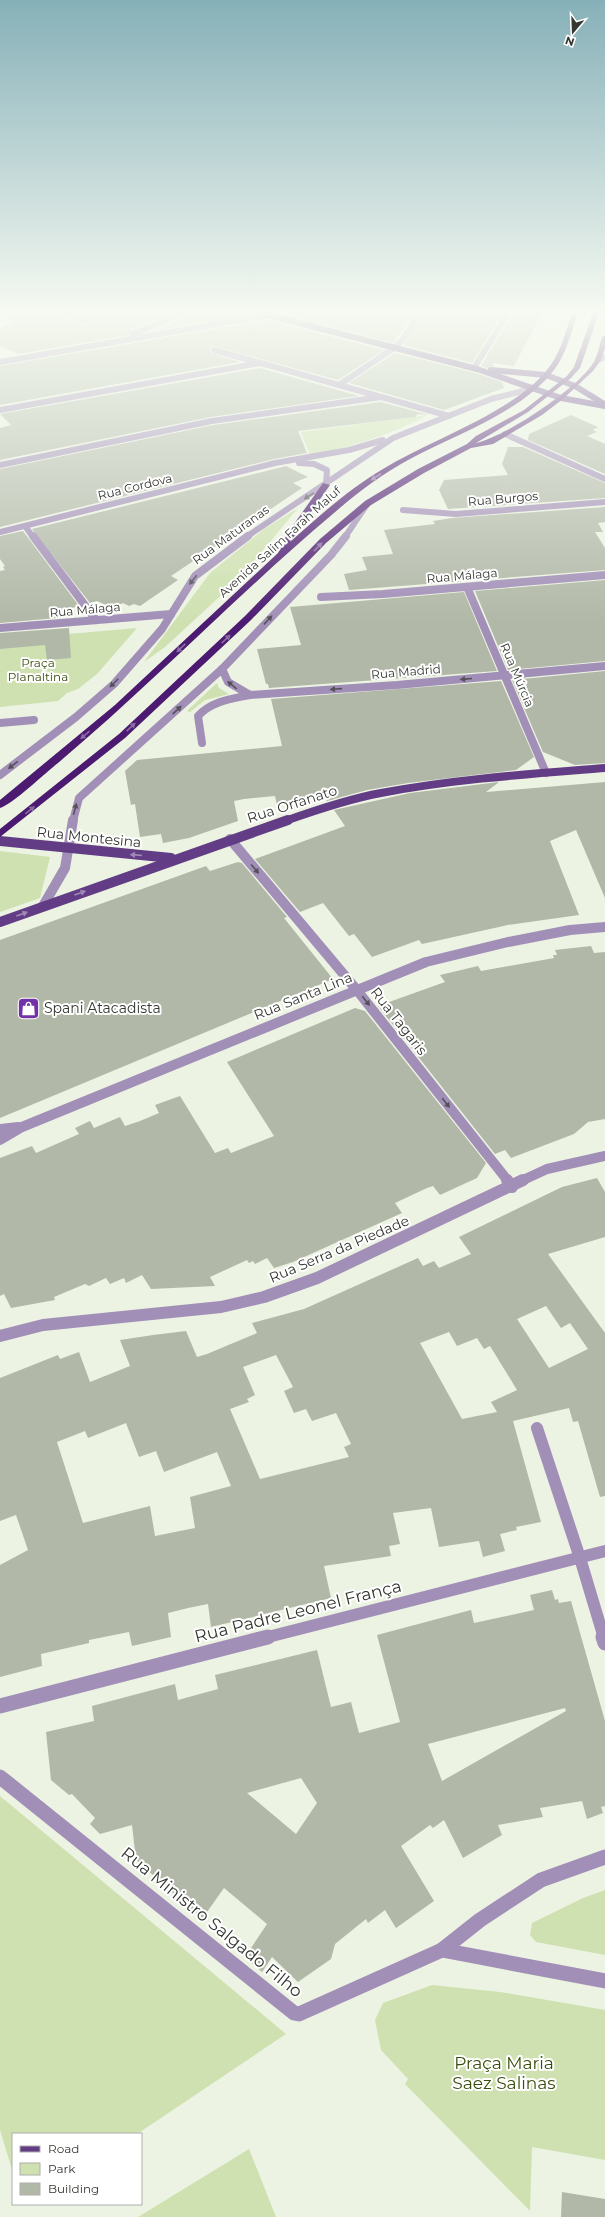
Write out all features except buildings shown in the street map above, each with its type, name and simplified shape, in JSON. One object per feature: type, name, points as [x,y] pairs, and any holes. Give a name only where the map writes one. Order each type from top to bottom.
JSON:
[{"type":"highway","name":"Avenida Salim Farah Maluf","points":[[0,805],[71,748],[282,555],[364,484],[428,447],[488,416]]},
{"type":"highway","points":[[469,446],[478,437],[516,416]]},
{"type":"highway","name":"Avenida Salim Farah Maluf","points":[[0,834],[122,736],[248,618],[323,541],[368,503],[469,446],[490,442],[536,416]]},
{"type":"highway","points":[[282,555],[285,542],[292,531],[314,505],[326,485]]},
{"type":"main road","name":"Rua Orfanato","points":[[0,922],[175,858],[325,806],[380,793],[443,783],[605,768]]},
{"type":"main road","name":"Rua Montesina","points":[[0,841],[175,858]]},
{"type":"street","points":[[0,465],[212,421],[244,416]]},
{"type":"street","name":"Rua Maturanas","points":[[0,775],[76,717],[114,684],[158,634],[195,576],[212,562],[261,526],[326,485],[361,458],[393,438],[448,416]]},
{"type":"street","points":[[505,434],[605,479]]},
{"type":"street","name":"Rua Cordova","points":[[0,532],[275,463],[349,450],[393,438]]},
{"type":"street","name":"Rua Cordova","points":[[275,463],[310,463],[322,467],[327,470],[326,485]]},
{"type":"street","name":"Rua Burgos","points":[[403,510],[456,514],[605,502]]},
{"type":"street","points":[[43,906],[65,868],[74,808],[79,798],[222,669],[331,555],[359,519],[368,503]]},
{"type":"street","points":[[25,526],[96,620]]},
{"type":"street","name":"Rua Málaga","points":[[321,597],[383,594],[605,575]]},
{"type":"street","name":"Rua Múrcia","points":[[467,587],[546,773]]},
{"type":"street","name":"Rua Málaga","points":[[0,628],[171,614]]},
{"type":"street","name":"Rua Madrid","points":[[222,669],[222,674],[231,687],[250,695],[605,666]]},
{"type":"street","points":[[202,743],[198,716],[204,708],[215,703],[250,695]]},
{"type":"street","points":[[0,722],[34,720]]},
{"type":"street","name":"Rua Tagaris","points":[[230,839],[356,989],[512,1187]]},
{"type":"street","name":"Rua Santa Lina","points":[[0,1140],[22,1127],[356,989],[426,962],[508,942],[570,930],[605,927]]},
{"type":"street","name":"Rua Santa Lina","points":[[0,1129],[22,1127]]},
{"type":"street","name":"Rua Serra da Piedade","points":[[0,1336],[43,1325],[221,1307],[264,1297],[338,1268],[512,1187],[547,1169],[605,1156]]},
{"type":"street","points":[[537,1428],[580,1558],[605,1643]]},
{"type":"street","name":"Rua Padre Leonel França","points":[[0,1706],[605,1551]]},
{"type":"street","name":"Rua Ministro Salgado Filho","points":[[0,1777],[294,2013],[301,2013],[442,1950],[480,1920],[541,1880],[605,1857]]},
{"type":"street","points":[[442,1950],[605,1981]]},
{"type":"green space","points":[[425,416],[400,429],[370,440],[310,455],[301,432]]},
{"type":"green space","points":[[298,508],[241,577],[165,647],[144,662],[210,573],[264,529]]},
{"type":"green space","name":"Praça Planaltina","points":[[137,628],[97,674],[78,689],[67,693],[58,701],[0,707],[0,640]]},
{"type":"green space","points":[[217,683],[219,688],[229,694],[205,700],[190,712],[187,711]]},
{"type":"green space","points":[[0,851],[50,857],[40,898],[0,912]]},
{"type":"green space","points":[[0,1796],[286,2034],[138,2133],[12,2133],[12,2170],[0,2130]]},
{"type":"green space","points":[[605,1890],[605,1955],[536,1942],[530,1935],[532,1923],[583,1898]]},
{"type":"green space","name":"Praça Maria Saez Salinas","points":[[432,1985],[500,1992],[605,2010],[605,2160],[532,2147],[530,2211],[405,2084],[408,2079],[381,2050],[375,2020],[383,2003]]},
{"type":"green space","points":[[249,2149],[276,2217],[138,2217]]},
{"type":"place","name":"Spani Atacadista","points":[[29,1008]]}]
